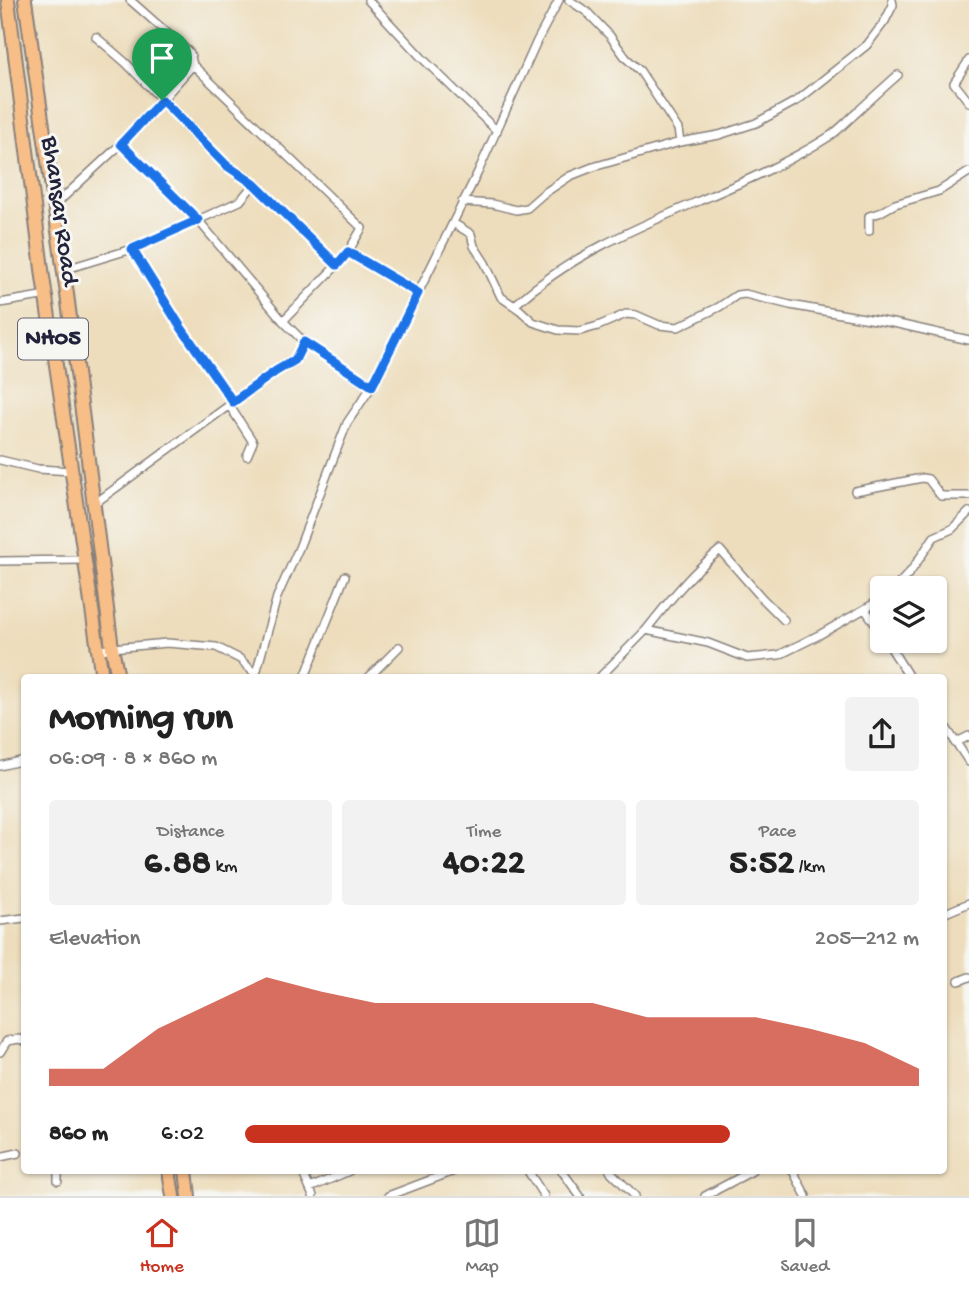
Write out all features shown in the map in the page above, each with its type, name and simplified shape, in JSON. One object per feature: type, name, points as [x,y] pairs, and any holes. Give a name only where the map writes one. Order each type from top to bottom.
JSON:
[{"type":"highway","name":"Bhansar Road","points":[[8,0],[43,277],[101,674]]},
{"type":"highway","name":"Bhansar Road","points":[[24,0],[117,674]]},
{"type":"highway","points":[[169,1174],[173,1196]]},
{"type":"highway","points":[[186,1174],[189,1196]]},
{"type":"street","points":[[130,0],[190,53],[193,65],[362,228],[337,265],[283,321]]},
{"type":"street","points":[[368,0],[422,58],[497,131]]},
{"type":"street","points":[[257,674],[277,597],[299,548],[347,423],[372,386],[559,0]]},
{"type":"street","points":[[569,0],[587,12],[640,71],[678,129],[680,142]]},
{"type":"street","points":[[462,202],[492,204],[516,210],[527,208],[542,194],[570,176],[618,159],[680,142],[719,135],[756,123],[798,100],[867,45],[885,21],[893,5],[892,0]]},
{"type":"street","points":[[96,37],[226,165],[254,184],[337,265]]},
{"type":"street","points":[[969,61],[954,83],[969,102]]},
{"type":"street","points":[[53,206],[121,144],[193,65]]},
{"type":"street","points":[[514,306],[534,288],[587,253],[622,234],[782,163],[832,135],[898,75]]},
{"type":"street","points":[[121,144],[198,220],[304,342],[372,386]]},
{"type":"street","points":[[869,231],[869,216],[894,204],[939,191],[969,172]]},
{"type":"street","points":[[63,270],[132,249],[198,220],[240,201],[254,184]]},
{"type":"street","points":[[453,223],[471,234],[474,246],[501,297],[533,322],[558,330],[580,331],[626,314],[636,315],[659,325],[678,327],[737,295],[745,294],[969,340]]},
{"type":"street","points":[[132,249],[253,442],[247,456]]},
{"type":"street","points":[[348,252],[418,293]]},
{"type":"street","points":[[0,303],[47,295]]},
{"type":"street","points":[[94,504],[231,403],[295,360],[304,342]]},
{"type":"street","points":[[0,460],[38,469],[72,471]]},
{"type":"street","points":[[855,491],[922,478],[928,479],[941,496],[969,496]]},
{"type":"street","points":[[906,576],[934,537],[952,529],[969,512]]},
{"type":"street","points":[[603,674],[646,630],[694,573],[720,550],[784,620]]},
{"type":"street","points":[[0,561],[83,560]]},
{"type":"street","points":[[307,674],[345,576]]},
{"type":"street","points":[[646,630],[708,643],[747,658],[779,654],[870,606]]},
{"type":"street","points":[[866,609],[870,615]]},
{"type":"street","points":[[97,651],[167,643],[216,648],[240,659],[254,674]]},
{"type":"street","points":[[372,674],[400,647]]},
{"type":"street","points":[[894,653],[907,674]]},
{"type":"street","points":[[947,729],[969,762]]},
{"type":"street","points":[[956,743],[969,736]]},
{"type":"street","points":[[0,766],[21,761]]},
{"type":"street","points":[[947,912],[969,903]]},
{"type":"street","points":[[0,921],[21,918]]},
{"type":"street","points":[[959,981],[969,977]]},
{"type":"street","points":[[0,1052],[7,1041],[21,1040]]},
{"type":"street","points":[[0,1157],[19,1153]]},
{"type":"street","points":[[58,1174],[58,1181]]},
{"type":"street","points":[[303,1174],[312,1192],[344,1174]]},
{"type":"street","points":[[388,1196],[446,1174]]},
{"type":"street","points":[[530,1174],[544,1196]]},
{"type":"street","points":[[564,1174],[580,1196]]},
{"type":"street","points":[[613,1174],[635,1196]]},
{"type":"street","points":[[705,1196],[746,1174]]},
{"type":"street","points":[[795,1174],[806,1196]]},
{"type":"route","points":[[162,100],[226,165],[254,184],[337,265],[348,252],[418,293],[372,386],[304,342],[295,360],[233,402],[180,326],[132,249],[198,220],[121,144],[162,100]]}]
